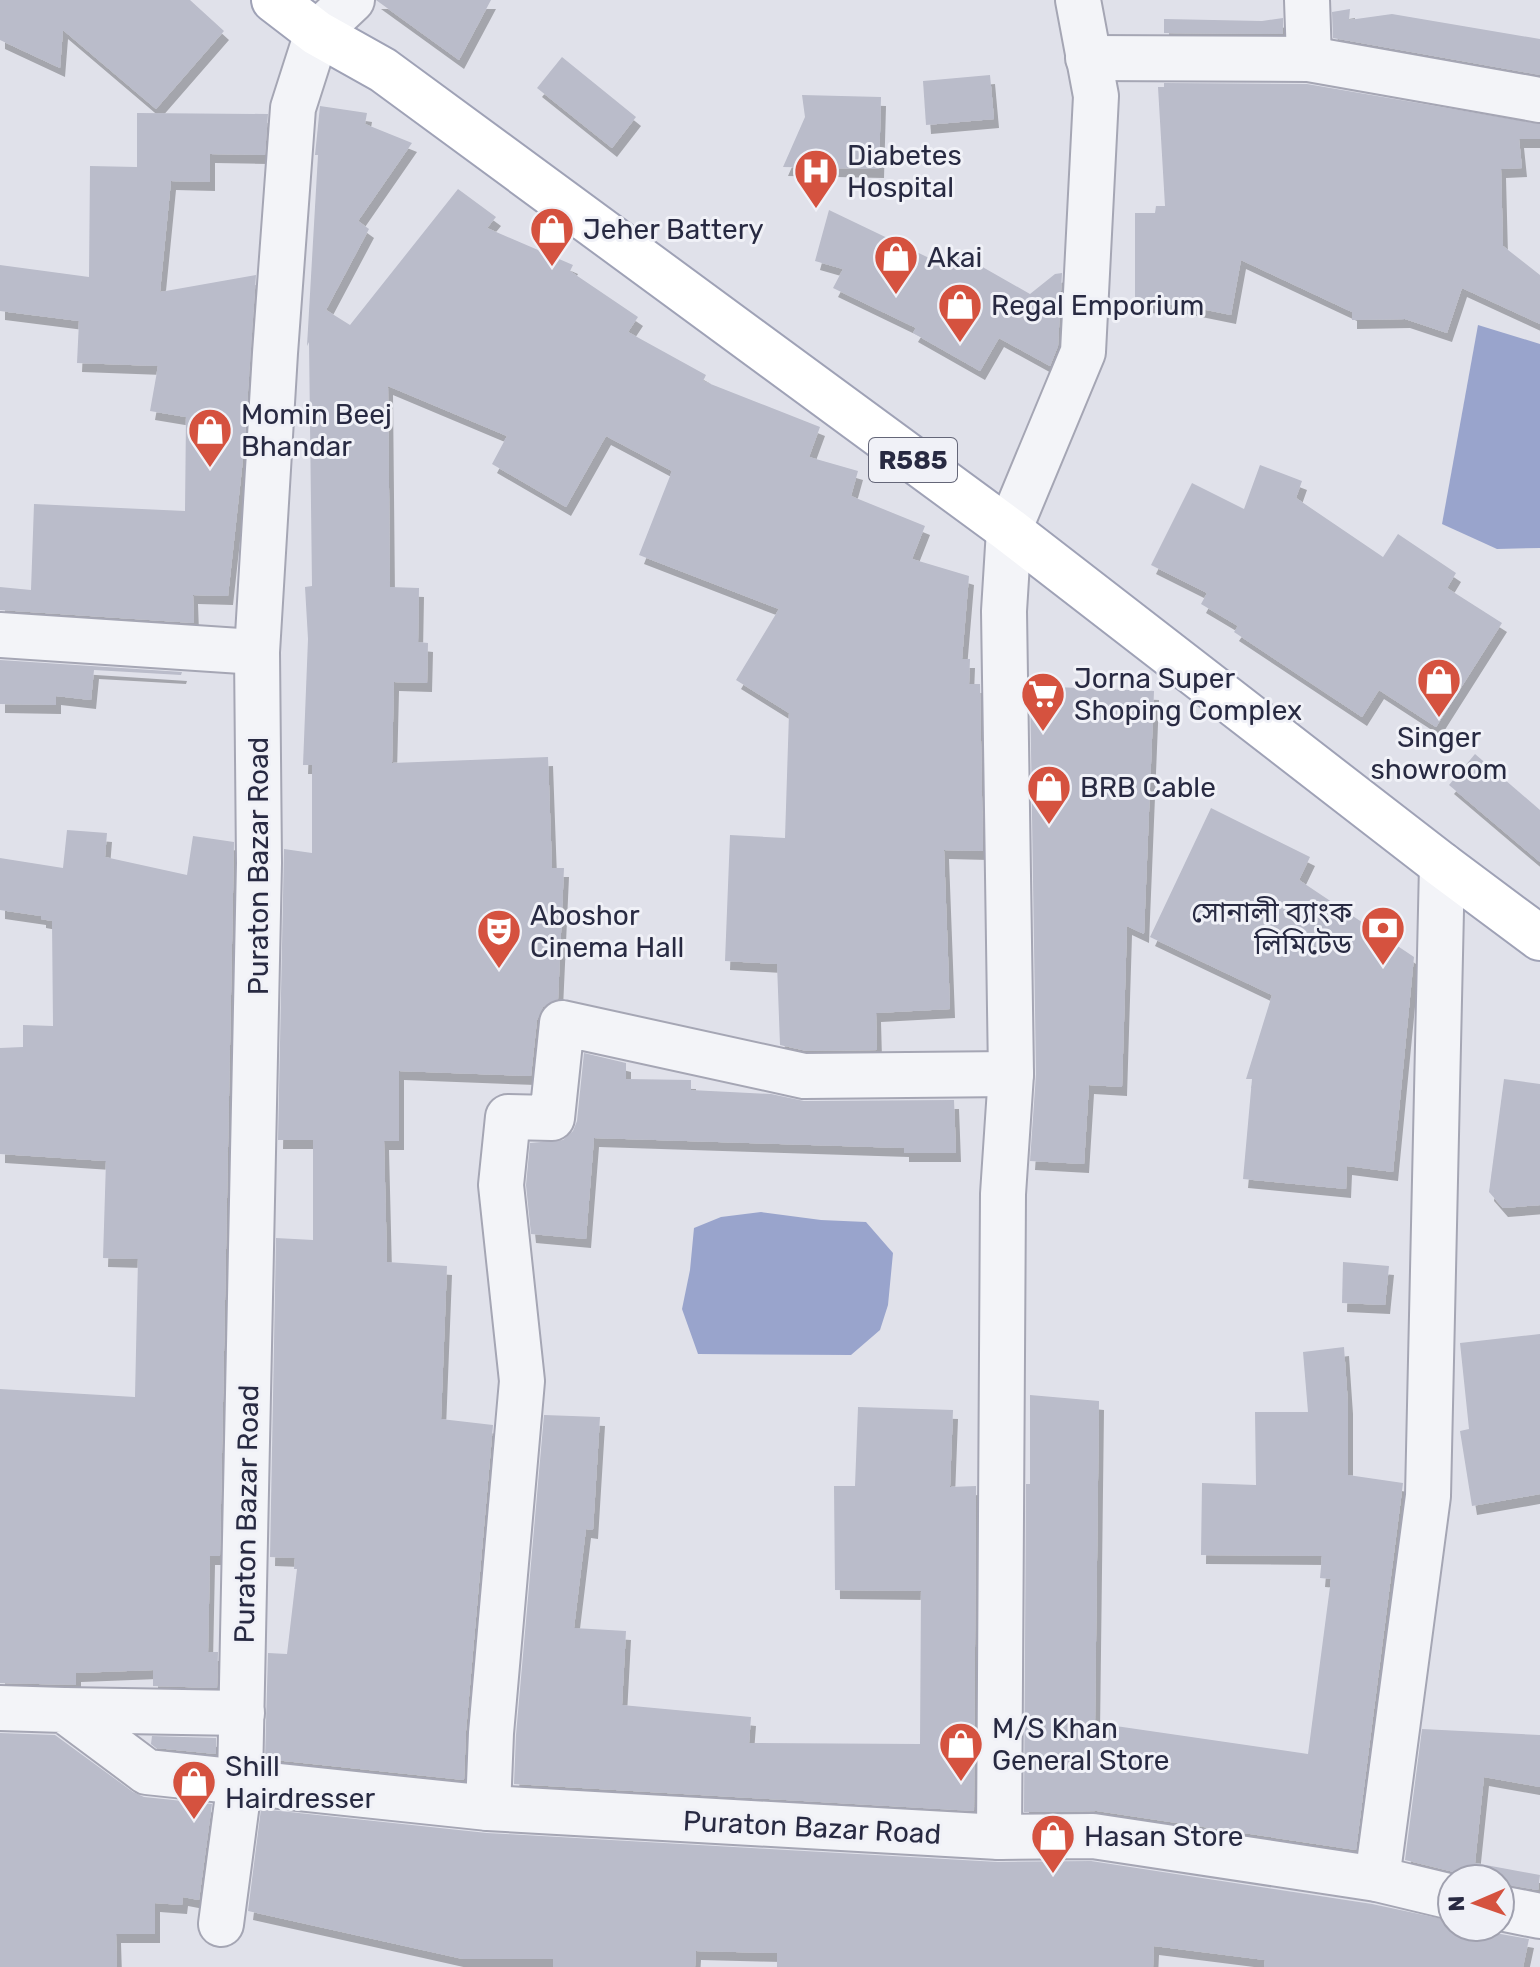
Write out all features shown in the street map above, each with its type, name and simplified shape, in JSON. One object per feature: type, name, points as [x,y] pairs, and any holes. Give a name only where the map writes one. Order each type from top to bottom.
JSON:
[{"type":"main road","name":"R585","points":[[274,0],[317,33],[383,70],[1009,530],[1540,938]]},
{"type":"street","points":[[317,33],[352,0]]},
{"type":"street","points":[[999,1837],[1003,1194],[1011,1074],[1004,611],[1009,530],[1083,352],[1096,96],[1078,0]]},
{"type":"street","points":[[1307,0],[1309,59]]},
{"type":"street","name":"Puraton Bazar Road","points":[[317,33],[293,108],[257,652],[259,878],[240,1780],[488,1808],[999,1837],[1093,1836],[1377,1879],[1436,1893]]},
{"type":"street","points":[[1088,58],[1309,59],[1540,100]]},
{"type":"street","points":[[0,635],[257,652]]},
{"type":"street","points":[[1377,1879],[1428,1496],[1442,865]]},
{"type":"street","points":[[488,1808],[491,1733],[522,1381],[501,1185],[508,1117],[552,1118],[562,1023],[804,1076],[1011,1074]]},
{"type":"street","points":[[0,1708],[242,1713]]},
{"type":"street","points":[[64,1710],[147,1772],[240,1780],[221,1924]]},
{"type":"street","points":[[1516,1911],[1540,1916]]},
{"type":"water","points":[[1478,325],[1540,344],[1540,548],[1497,549],[1442,524]]},
{"type":"water","points":[[761,1212],[866,1222],[893,1253],[888,1305],[880,1330],[851,1355],[698,1354],[682,1309],[694,1228],[721,1217]]},
{"type":"building","points":[[0,0],[190,0],[224,31],[156,109],[63,30],[60,68],[0,40]]},
{"type":"building","points":[[376,0],[491,0],[459,60]]},
{"type":"building","points":[[1350,9],[1349,20],[1392,14],[1540,39],[1540,75],[1333,38],[1332,12]]},
{"type":"building","points":[[1283,18],[1283,34],[1164,33],[1164,19],[1262,21]]},
{"type":"building","points":[[562,57],[636,117],[612,148],[537,88]]},
{"type":"building","points":[[990,75],[994,119],[926,125],[923,81]]},
{"type":"building","points":[[1164,83],[1307,84],[1540,124],[1540,139],[1519,139],[1522,168],[1501,169],[1503,246],[1540,275],[1540,324],[1462,288],[1447,333],[1405,319],[1352,320],[1352,312],[1241,260],[1231,315],[1182,305],[1135,304],[1135,213],[1155,213],[1156,206],[1165,206],[1158,87],[1164,87]]},
{"type":"building","points":[[802,95],[881,97],[879,169],[783,167],[805,117]]},
{"type":"building","points":[[320,106],[367,113],[365,124],[412,143],[358,221],[369,229],[326,310],[350,325],[458,189],[496,217],[487,228],[573,265],[570,271],[638,317],[628,332],[706,375],[703,381],[820,427],[809,457],[858,471],[851,496],[925,526],[912,559],[969,576],[962,659],[970,659],[969,684],[980,684],[983,851],[944,850],[950,1009],[876,1013],[877,1050],[807,1051],[780,1045],[777,964],[725,961],[730,835],[785,838],[789,713],[736,680],[779,609],[639,555],[672,471],[606,436],[566,507],[492,464],[507,436],[388,386],[390,587],[419,588],[418,642],[428,643],[427,683],[394,682],[392,763],[548,757],[552,868],[564,868],[558,999],[543,1007],[537,1020],[531,1076],[399,1071],[399,1141],[384,1141],[387,1262],[447,1266],[441,1419],[493,1425],[464,1780],[265,1759],[268,1653],[287,1654],[297,1569],[294,1569],[295,1558],[270,1557],[276,1238],[313,1240],[313,1140],[278,1140],[284,849],[312,853],[312,765],[303,765],[308,639],[305,587],[312,586],[309,342],[307,346]]},
{"type":"building","points":[[137,113],[268,114],[265,155],[210,154],[210,182],[171,181],[160,292],[256,275],[244,450],[228,596],[193,595],[194,623],[0,610],[0,587],[31,590],[34,504],[185,511],[186,417],[150,411],[158,366],[77,363],[79,321],[0,311],[0,265],[89,277],[90,166],[137,167]]},
{"type":"building","points":[[829,210],[950,268],[958,253],[1030,294],[1055,274],[1062,273],[1058,346],[1050,366],[999,338],[980,371],[913,333],[916,328],[833,288],[843,269],[815,261]]},
{"type":"building","points":[[1260,465],[1302,481],[1296,498],[1383,557],[1398,534],[1456,573],[1447,588],[1502,623],[1436,727],[1379,690],[1362,717],[1234,632],[1238,626],[1201,604],[1207,593],[1151,565],[1192,483],[1244,509]]},
{"type":"building","points":[[0,660],[182,672],[181,675],[94,670],[91,700],[56,696],[56,705],[0,704]]},
{"type":"building","points":[[1030,686],[1154,691],[1144,934],[1127,926],[1122,1087],[1089,1085],[1084,1164],[1030,1161],[1036,1074]]},
{"type":"building","points":[[1475,754],[1540,810],[1540,862],[1449,785]]},
{"type":"building","points":[[1211,808],[1310,857],[1299,880],[1414,957],[1393,1172],[1347,1166],[1346,1189],[1243,1179],[1252,1079],[1246,1079],[1272,995],[1150,937]]},
{"type":"building","points":[[67,830],[107,833],[105,857],[187,875],[193,836],[234,842],[220,1556],[210,1556],[208,1652],[218,1652],[217,1688],[153,1686],[153,1670],[76,1673],[76,1685],[0,1683],[0,1389],[135,1397],[138,1259],[103,1258],[106,1161],[0,1154],[0,1048],[23,1047],[23,1025],[53,1026],[52,921],[41,919],[41,916],[0,910],[0,858],[63,868]]},
{"type":"building","points":[[584,1053],[626,1063],[626,1079],[691,1080],[691,1090],[771,1094],[804,1101],[954,1100],[956,1153],[904,1153],[904,1148],[594,1138],[586,1239],[531,1234],[526,1185],[530,1143],[563,1140],[573,1131],[577,1121]]},
{"type":"building","points":[[1504,1079],[1540,1084],[1540,1205],[1503,1208],[1489,1192]]},
{"type":"building","points":[[1343,1262],[1389,1266],[1385,1305],[1342,1303]]},
{"type":"building","points":[[1540,1334],[1540,1494],[1472,1506],[1460,1431],[1469,1429],[1460,1343]]},
{"type":"building","points":[[1344,1347],[1348,1475],[1403,1483],[1356,1850],[1097,1811],[1024,1812],[1026,1484],[1030,1484],[1030,1395],[1099,1401],[1095,1723],[1308,1754],[1331,1579],[1320,1578],[1322,1556],[1201,1555],[1202,1483],[1256,1485],[1255,1412],[1308,1412],[1303,1352]]},
{"type":"building","points":[[858,1407],[953,1410],[950,1487],[976,1486],[974,1811],[514,1784],[544,1415],[600,1417],[593,1530],[586,1529],[574,1628],[626,1631],[622,1705],[751,1717],[749,1743],[920,1744],[921,1591],[835,1590],[834,1486],[855,1486]]},
{"type":"building","points":[[1422,1729],[1540,1735],[1540,1787],[1484,1777],[1475,1863],[1436,1863],[1436,1868],[1405,1860]]},
{"type":"building","points":[[0,1733],[55,1735],[144,1797],[212,1804],[199,1900],[183,1897],[182,1905],[155,1903],[155,1934],[116,1934],[117,1967],[0,1967]]},
{"type":"building","points":[[152,1736],[216,1738],[216,1754],[156,1748],[151,1744]]},
{"type":"building","points":[[261,1809],[487,1833],[998,1862],[1091,1861],[1372,1904],[1436,1918],[1436,1943],[1516,1943],[1516,1937],[1529,1939],[1523,1967],[1264,1967],[1265,1960],[1154,1946],[1153,1967],[777,1967],[777,1953],[696,1951],[695,1967],[553,1967],[553,1959],[463,1959],[248,1911]]},
{"type":"building","points":[[1516,1871],[1540,1875],[1538,1890],[1516,1887]]},
{"type":"place","name":"Diabetes Hospital","points":[[816,210]]},
{"type":"place","name":"Jeher Battery","points":[[552,268]]},
{"type":"place","name":"Akai","points":[[896,296]]},
{"type":"place","name":"Regal Emporium","points":[[960,344]]},
{"type":"place","name":"Momin Beej Bhandar","points":[[210,469]]},
{"type":"place","name":"Singer showroom","points":[[1439,719]]},
{"type":"place","name":"Jorna Super Shoping Complex","points":[[1043,733]]},
{"type":"place","name":"BRB Cable","points":[[1049,826]]},
{"type":"place","name":"সোনালী ব্যাংক লিমিটেড","points":[[1383,967]]},
{"type":"place","name":"Aboshor Cinema Hall","points":[[499,970]]},
{"type":"place","name":"M/S Khan General Store","points":[[961,1783]]},
{"type":"place","name":"Shill Hairdresser","points":[[194,1821]]},
{"type":"place","name":"Hasan Store","points":[[1053,1875]]}]
